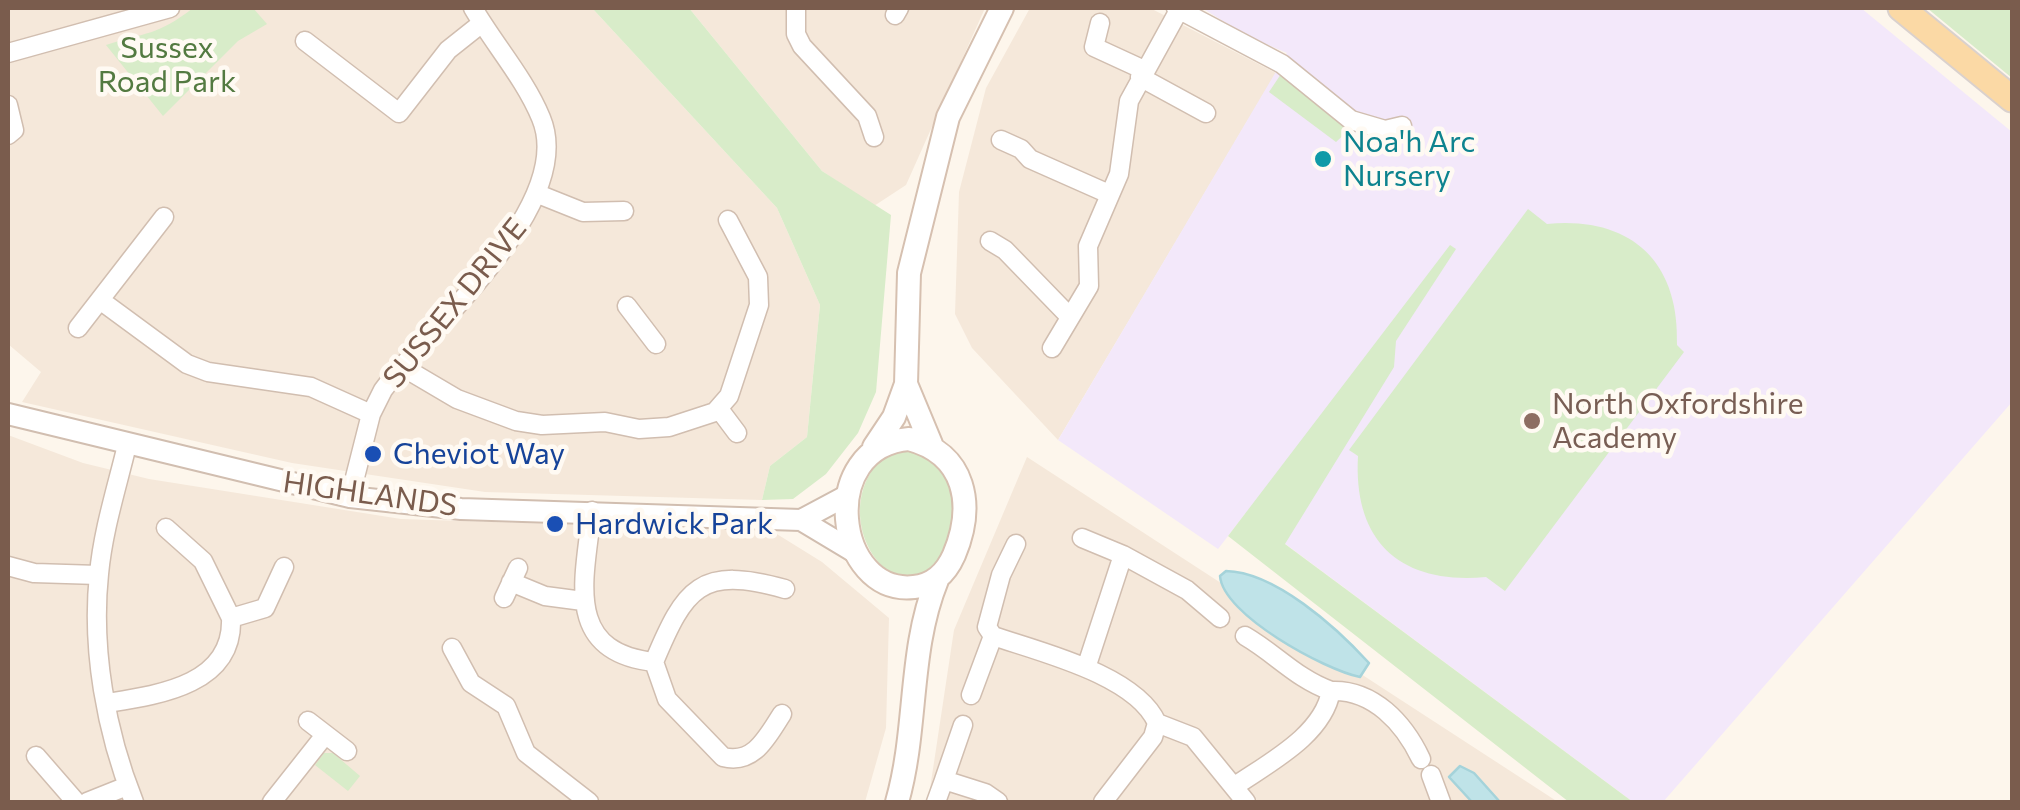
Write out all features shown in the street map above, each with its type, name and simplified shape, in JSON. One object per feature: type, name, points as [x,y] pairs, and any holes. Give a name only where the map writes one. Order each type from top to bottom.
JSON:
[{"type":"main road","points":[[919,632],[889,585],[869,570],[856,553],[846,496],[850,480],[894,417],[906,384],[909,273],[918,228],[948,117],[1002,8]]},
{"type":"main road","points":[[1901,8],[2012,100]]},
{"type":"main road","points":[[896,802],[912,730],[919,632],[937,580],[956,548],[965,497],[951,464],[931,444],[906,384]]},
{"type":"main road","points":[[873,449],[886,440],[908,438],[931,444]]},
{"type":"main road","points":[[889,585],[912,588],[937,580]]},
{"type":"street","points":[[8,53],[170,8]]},
{"type":"street","points":[[796,8],[796,34],[810,60],[876,112],[874,137]]},
{"type":"street","points":[[1052,348],[1089,286],[1088,246],[1118,174],[1129,101],[1178,9],[1282,64],[1351,120],[1385,130],[1402,126]]},
{"type":"street","points":[[305,41],[399,113],[477,15]]},
{"type":"street","name":"SUSSEX DRIVE","points":[[350,497],[371,414],[400,366],[518,230],[538,194],[546,158],[543,121],[477,15]]},
{"type":"street","points":[[1100,23],[1094,47],[1206,113]]},
{"type":"street","points":[[8,106],[14,130],[8,136]]},
{"type":"street","points":[[1001,140],[1022,148],[1030,159],[1109,194]]},
{"type":"street","points":[[538,194],[584,212],[624,211]]},
{"type":"street","points":[[78,328],[164,217]]},
{"type":"street","points":[[400,366],[457,399],[516,421],[542,425],[605,422],[638,429],[669,427],[720,409],[729,396],[758,305],[758,276],[728,220]]},
{"type":"street","points":[[990,241],[1006,250],[1069,316]]},
{"type":"street","points":[[100,300],[187,364],[208,372],[312,386],[371,414]]},
{"type":"street","points":[[627,306],[656,344]]},
{"type":"street","points":[[720,409],[737,433]]},
{"type":"street","name":"HIGHLANDS","points":[[8,414],[350,497],[441,508],[801,520],[856,553]]},
{"type":"street","points":[[87,802],[130,794],[111,738],[97,641],[98,575],[128,445]]},
{"type":"street","points":[[801,520],[846,496]]},
{"type":"street","points":[[592,511],[582,600],[598,638],[614,652],[654,662]]},
{"type":"street","points":[[107,703],[155,696],[199,679],[232,635],[231,618],[203,561],[182,553],[166,528]]},
{"type":"street","points":[[1082,538],[1124,555],[1187,590],[1220,618]]},
{"type":"street","points":[[1016,544],[1002,575],[987,628],[993,636],[1086,668],[1149,704],[1157,722],[1153,737],[1104,802]]},
{"type":"street","points":[[1086,668],[1124,555]]},
{"type":"street","points":[[8,566],[34,574],[98,575]]},
{"type":"street","points":[[231,618],[265,608],[284,567]]},
{"type":"street","points":[[782,714],[759,748],[735,760],[723,757],[667,699],[654,662],[676,609],[698,588],[717,580],[736,580],[785,589]]},
{"type":"street","points":[[511,583],[546,596],[582,600]]},
{"type":"street","points":[[971,696],[993,636]]},
{"type":"street","points":[[1245,636],[1270,650],[1302,680],[1331,690],[1367,694],[1412,739],[1441,802]]},
{"type":"street","points":[[452,648],[470,683],[506,706],[526,753],[588,802]]},
{"type":"street","points":[[1235,786],[1291,747],[1327,711],[1331,690]]},
{"type":"street","points":[[308,721],[347,752]]},
{"type":"street","points":[[1157,722],[1194,737],[1246,802]]},
{"type":"street","points":[[936,802],[963,725]]},
{"type":"street","points":[[272,802],[326,735]]},
{"type":"street","points":[[36,756],[76,802]]},
{"type":"street","points":[[944,780],[986,793],[998,802]]},
{"type":"shaded area","points":[[8,8],[592,8],[777,208],[820,305],[807,437],[770,466],[762,500],[485,492],[292,463],[22,402],[41,372],[8,344]]},
{"type":"shaded area","points":[[689,8],[985,8],[906,185],[874,206],[822,171]]},
{"type":"shaded area","points":[[1030,8],[1150,8],[1276,73],[1058,440],[972,348],[955,314],[959,192],[986,88]]},
{"type":"shaded area","name":"North Oxfordshire Academy","points":[[1202,8],[1861,8],[2012,132],[2012,402],[1663,802],[1633,802],[1245,514],[1218,549],[1058,440],[1287,53],[1247,36]]},
{"type":"shaded area","points":[[8,435],[83,463],[149,479],[401,519],[772,531],[822,562],[889,618],[886,728],[865,802],[8,802]]},
{"type":"shaded area","points":[[1027,457],[1558,802],[928,802],[954,630]]},
{"type":"green space","name":"Sussex Road Park","points":[[193,8],[253,8],[267,24],[238,41],[163,116],[106,45],[160,29]]},
{"type":"green space","points":[[592,8],[689,8],[822,171],[891,215],[876,392],[858,433],[826,474],[793,499],[762,500],[770,466],[807,437],[820,305],[777,208]]},
{"type":"green space","points":[[1927,8],[2012,8],[2012,78]]},
{"type":"green space","points":[[1281,74],[1350,129],[1336,142],[1269,92]]},
{"type":"green space","points":[[1528,209],[1547,224],[1577,223],[1603,228],[1644,250],[1670,290],[1677,345],[1684,352],[1505,591],[1486,577],[1429,574],[1388,552],[1364,512],[1358,456],[1349,450]]},
{"type":"green space","points":[[1450,245],[1456,249],[1396,341],[1394,367],[1285,544],[1633,802],[1569,802],[1228,536]]},
{"type":"green space","points":[[899,445],[943,464],[956,505],[955,525],[947,546],[927,570],[905,577],[886,569],[870,550],[861,525],[861,496],[873,469]]},
{"type":"green space","points":[[324,753],[333,753],[360,776],[348,791],[315,765]]},
{"type":"water","points":[[1226,571],[1264,581],[1322,618],[1369,663],[1360,677],[1324,664],[1256,623],[1225,591],[1220,576]]},
{"type":"water","points":[[1460,766],[1474,773],[1500,802],[1472,802],[1449,777]]},
{"type":"place","name":"Noa'h Arc Nursery","points":[[1323,159]]},
{"type":"place","name":"North Oxfordshire Academy","points":[[1532,421]]},
{"type":"place","name":"Cheviot Way","points":[[373,454]]},
{"type":"place","name":"Hardwick Park","points":[[555,524]]}]
